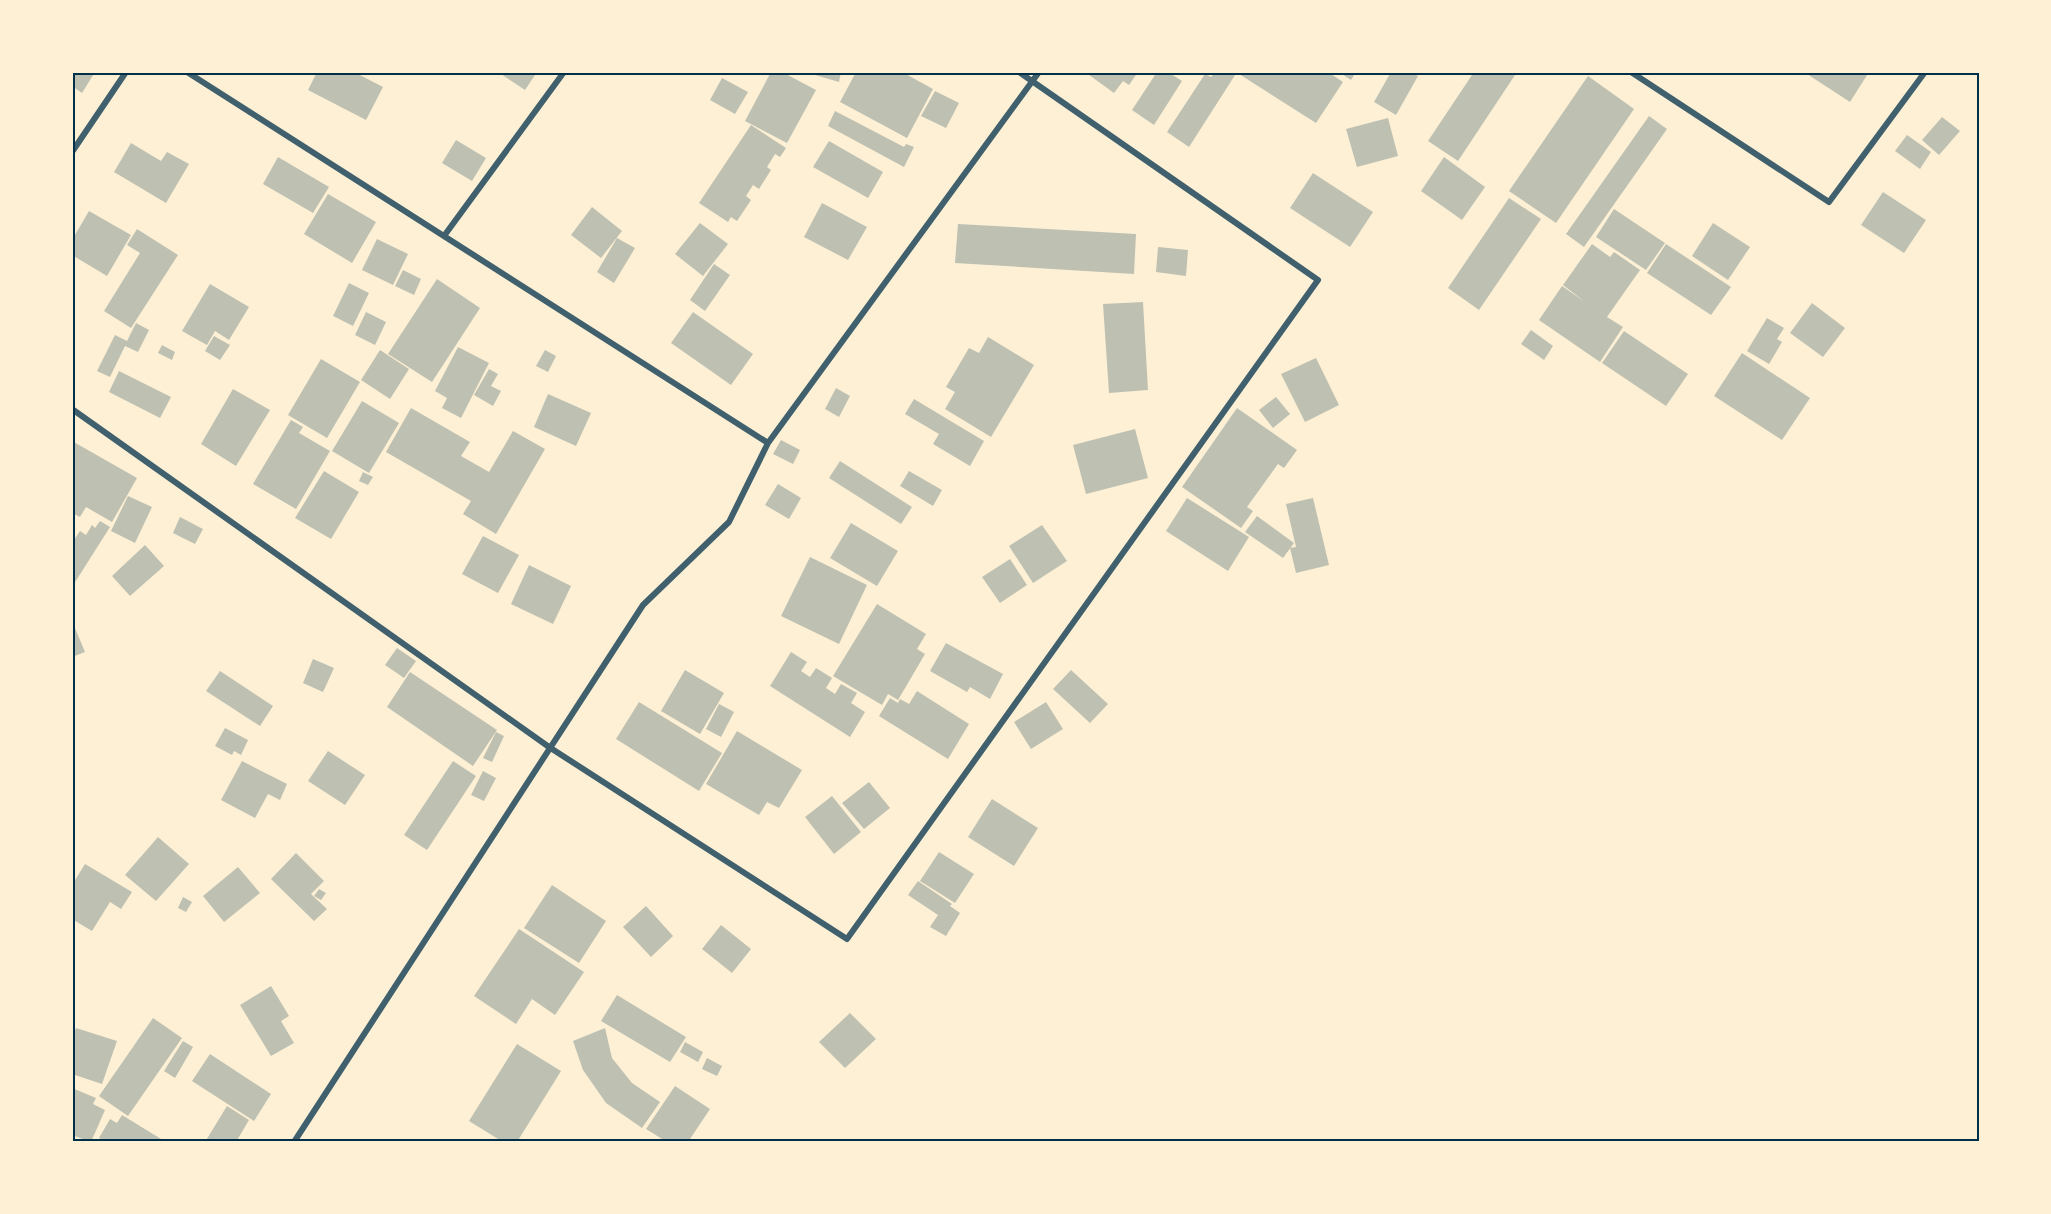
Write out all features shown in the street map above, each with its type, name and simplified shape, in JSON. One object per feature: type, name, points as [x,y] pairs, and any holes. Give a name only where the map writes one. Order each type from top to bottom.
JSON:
[{"type":"street","points":[[72,152],[126,72]]},
{"type":"street","points":[[187,72],[768,443]]},
{"type":"street","points":[[444,236],[564,72]]},
{"type":"street","points":[[72,409],[549,747],[847,939],[1318,280],[1019,72]]},
{"type":"street","points":[[294,1142],[643,605],[729,522],[768,443],[1039,72]]},
{"type":"street","points":[[1631,72],[1829,202],[1925,72]]},
{"type":"building","points":[[72,72],[95,72],[82,93],[72,86]]},
{"type":"building","points":[[317,72],[354,72],[383,87],[366,120],[308,90]]},
{"type":"building","points":[[498,72],[537,72],[525,90]]},
{"type":"building","points":[[771,72],[782,72],[816,90],[787,143],[745,121]]},
{"type":"building","points":[[805,72],[841,72],[839,82]]},
{"type":"building","points":[[856,72],[902,72],[933,89],[907,138],[840,102]]},
{"type":"building","points":[[1085,72],[1138,72],[1129,85],[1123,81],[1114,93]]},
{"type":"building","points":[[1157,72],[1168,72],[1182,81],[1154,125],[1132,110]]},
{"type":"building","points":[[1215,72],[1237,72],[1189,147],[1167,132],[1205,74],[1211,77]]},
{"type":"building","points":[[1240,72],[1328,72],[1343,82],[1316,123],[1239,74]]},
{"type":"building","points":[[1339,72],[1356,72],[1351,80]]},
{"type":"building","points":[[1391,72],[1410,72],[1418,76],[1396,115],[1374,102]]},
{"type":"building","points":[[1474,72],[1517,72],[1458,161],[1428,141]]},
{"type":"building","points":[[1804,72],[1869,72],[1850,102]]},
{"type":"building","points":[[1588,76],[1634,109],[1556,223],[1509,191]]},
{"type":"building","points":[[722,78],[748,92],[735,114],[710,100]]},
{"type":"building","points":[[935,91],[959,103],[946,128],[921,116]]},
{"type":"building","points":[[835,111],[904,147],[906,144],[914,147],[904,167],[828,126]]},
{"type":"building","points":[[1649,116],[1667,129],[1584,247],[1566,234]]},
{"type":"building","points":[[1942,117],[1960,131],[1939,155],[1922,140]]},
{"type":"building","points":[[1388,118],[1398,156],[1357,167],[1346,129]]},
{"type":"building","points":[[751,125],[786,148],[780,157],[775,154],[767,167],[771,170],[759,189],[753,185],[746,196],[751,200],[737,221],[731,217],[728,222],[699,203]]},
{"type":"building","points":[[1907,135],[1931,152],[1920,169],[1895,151]]},
{"type":"building","points":[[456,140],[486,158],[472,181],[442,163]]},
{"type":"building","points":[[829,141],[883,172],[868,198],[813,167]]},
{"type":"building","points":[[131,143],[161,161],[167,152],[189,164],[166,203],[114,172]]},
{"type":"building","points":[[278,157],[329,187],[313,213],[263,184]]},
{"type":"building","points":[[1444,157],[1485,187],[1462,220],[1421,191]]},
{"type":"building","points":[[1313,173],[1373,212],[1350,247],[1290,208]]},
{"type":"building","points":[[1883,192],[1926,220],[1904,253],[1861,225]]},
{"type":"building","points":[[328,194],[376,222],[352,263],[304,234]]},
{"type":"building","points":[[1509,198],[1541,219],[1479,310],[1448,288]]},
{"type":"building","points":[[822,203],[867,227],[848,260],[804,237]]},
{"type":"building","points":[[592,207],[622,231],[601,258],[571,235]]},
{"type":"building","points":[[1614,209],[1665,243],[1646,270],[1596,237]]},
{"type":"building","points":[[89,211],[131,235],[107,276],[72,255],[72,240]]},
{"type":"building","points":[[700,223],[728,244],[703,276],[675,254]]},
{"type":"building","points":[[1713,223],[1750,247],[1728,280],[1692,256]]},
{"type":"building","points":[[958,224],[1136,234],[1134,274],[955,263]]},
{"type":"building","points":[[137,229],[178,255],[131,328],[104,311],[140,253],[127,245]]},
{"type":"building","points":[[617,238],[635,248],[614,283],[597,272]]},
{"type":"building","points":[[377,239],[408,254],[393,285],[362,270]]},
{"type":"building","points":[[1592,244],[1610,257],[1614,252],[1640,270],[1607,317],[1623,327],[1600,362],[1539,320],[1562,286],[1585,302],[1563,285]]},
{"type":"building","points":[[1666,244],[1731,287],[1711,315],[1647,273]]},
{"type":"building","points":[[1158,247],[1188,250],[1186,276],[1156,272]]},
{"type":"building","points":[[714,264],[730,275],[705,311],[690,300]]},
{"type":"building","points":[[403,270],[421,279],[414,295],[395,286]]},
{"type":"building","points":[[437,279],[480,308],[432,382],[388,354]]},
{"type":"building","points":[[349,283],[369,293],[353,326],[333,316]]},
{"type":"building","points":[[210,284],[249,307],[229,340],[215,331],[207,345],[182,331]]},
{"type":"building","points":[[1143,302],[1148,390],[1109,393],[1103,304]]},
{"type":"building","points":[[1812,303],[1845,328],[1823,357],[1790,333]]},
{"type":"building","points":[[366,312],[386,322],[375,345],[355,335]]},
{"type":"building","points":[[693,312],[753,354],[731,385],[671,343]]},
{"type":"building","points":[[1767,318],[1784,328],[1777,339],[1782,342],[1769,364],[1747,351]]},
{"type":"building","points":[[136,323],[149,330],[138,352],[125,346],[110,377],[97,371],[115,335],[127,341]]},
{"type":"building","points":[[1531,330],[1553,346],[1544,360],[1521,344]]},
{"type":"building","points":[[1624,331],[1688,374],[1666,406],[1602,363]]},
{"type":"building","points":[[214,336],[230,345],[220,360],[205,351]]},
{"type":"building","points":[[988,337],[1034,365],[991,437],[945,409],[955,392],[946,387],[969,348],[979,353]]},
{"type":"building","points":[[162,345],[175,352],[172,360],[158,353]]},
{"type":"building","points":[[458,347],[489,363],[461,418],[442,408],[447,398],[435,391]]},
{"type":"building","points":[[380,350],[409,369],[390,399],[361,380]]},
{"type":"building","points":[[545,350],[556,356],[548,372],[536,366]]},
{"type":"building","points":[[1742,353],[1810,398],[1782,440],[1714,396]]},
{"type":"building","points":[[1316,358],[1339,405],[1305,422],[1281,374]]},
{"type":"building","points":[[321,359],[360,382],[327,438],[288,415]]},
{"type":"building","points":[[489,369],[498,374],[491,386],[501,391],[493,406],[474,395]]},
{"type":"building","points":[[119,371],[171,397],[160,418],[109,392]]},
{"type":"building","points":[[836,388],[850,396],[839,417],[825,409]]},
{"type":"building","points":[[233,389],[270,410],[236,466],[201,444]]},
{"type":"building","points":[[548,394],[591,413],[576,446],[534,427]]},
{"type":"building","points":[[1276,397],[1290,414],[1273,428],[1259,410]]},
{"type":"building","points":[[914,399],[984,441],[970,466],[933,444],[939,434],[905,414]]},
{"type":"building","points":[[362,401],[399,423],[369,473],[332,451]]},
{"type":"building","points":[[411,408],[470,442],[461,456],[489,472],[513,431],[545,449],[496,534],[463,514],[471,501],[386,452]]},
{"type":"building","points":[[1237,408],[1297,450],[1284,468],[1278,464],[1247,507],[1253,511],[1241,528],[1182,487]]},
{"type":"building","points":[[291,420],[303,427],[299,433],[330,451],[296,509],[253,484]]},
{"type":"building","points":[[1135,429],[1148,478],[1086,494],[1073,445]]},
{"type":"building","points":[[781,440],[800,450],[793,464],[773,454]]},
{"type":"building","points":[[72,441],[137,478],[112,522],[86,507],[80,517],[72,513]]},
{"type":"building","points":[[840,461],[912,507],[901,524],[829,478]]},
{"type":"building","points":[[324,471],[359,492],[331,539],[295,518]]},
{"type":"building","points":[[909,471],[942,490],[933,506],[900,486]]},
{"type":"building","points":[[363,472],[373,477],[368,485],[359,481]]},
{"type":"building","points":[[778,484],[801,498],[789,519],[765,505]]},
{"type":"building","points":[[128,496],[152,507],[135,543],[111,531]]},
{"type":"building","points":[[1187,498],[1249,537],[1228,571],[1166,531]]},
{"type":"building","points":[[1313,498],[1329,565],[1296,573],[1290,548],[1296,547],[1286,504]]},
{"type":"building","points":[[1257,516],[1294,543],[1283,558],[1245,532]]},
{"type":"building","points":[[180,517],[203,529],[195,544],[173,533]]},
{"type":"building","points":[[100,521],[110,527],[72,587],[72,543],[80,531],[86,535],[92,525],[95,528]]},
{"type":"building","points":[[851,523],[898,551],[877,586],[830,558]]},
{"type":"building","points":[[1042,525],[1067,561],[1033,583],[1009,546]]},
{"type":"building","points":[[483,536],[519,555],[498,593],[462,574]]},
{"type":"building","points":[[145,545],[164,566],[130,596],[112,576]]},
{"type":"building","points":[[810,557],[867,585],[839,644],[781,616]]},
{"type":"building","points":[[1010,559],[1027,585],[1000,603],[982,577]]},
{"type":"building","points":[[529,565],[571,586],[553,624],[511,604]]},
{"type":"building","points":[[877,604],[926,634],[917,649],[925,654],[898,700],[888,694],[882,705],[833,676]]},
{"type":"building","points":[[72,621],[85,652],[72,657]]},
{"type":"building","points":[[946,643],[1003,674],[990,699],[970,687],[967,692],[930,671]]},
{"type":"building","points":[[397,648],[416,661],[404,678],[385,665]]},
{"type":"building","points":[[791,652],[807,662],[801,671],[810,677],[816,668],[832,678],[826,688],[835,694],[841,684],[857,693],[851,703],[865,712],[850,737],[770,686]]},
{"type":"building","points":[[313,659],[334,668],[323,692],[303,683]]},
{"type":"building","points":[[685,670],[724,693],[700,734],[661,711]]},
{"type":"building","points":[[1071,670],[1108,704],[1090,723],[1053,689]]},
{"type":"building","points":[[220,671],[273,706],[260,726],[206,691]]},
{"type":"building","points":[[410,672],[497,730],[473,766],[387,707]]},
{"type":"building","points":[[917,691],[969,724],[948,759],[879,716],[890,698],[898,703],[900,699],[909,704]]},
{"type":"building","points":[[639,702],[722,753],[699,791],[616,739]]},
{"type":"building","points":[[1046,702],[1063,729],[1031,749],[1014,722]]},
{"type":"building","points":[[719,704],[734,712],[721,737],[706,729]]},
{"type":"building","points":[[225,728],[248,740],[241,755],[234,751],[232,755],[215,746]]},
{"type":"building","points":[[737,731],[802,770],[779,808],[767,802],[759,815],[706,784]]},
{"type":"building","points":[[496,732],[504,736],[492,762],[483,758]]},
{"type":"building","points":[[328,751],[365,775],[345,805],[308,781]]},
{"type":"building","points":[[242,761],[287,784],[280,800],[268,794],[255,818],[221,800]]},
{"type":"building","points":[[453,761],[476,776],[427,850],[404,835]]},
{"type":"building","points":[[483,771],[496,778],[484,801],[471,795]]},
{"type":"building","points":[[869,782],[890,808],[864,829],[842,803]]},
{"type":"building","points":[[832,796],[861,832],[834,854],[805,817]]},
{"type":"building","points":[[992,799],[1038,828],[1014,866],[968,837]]},
{"type":"building","points":[[158,837],[189,864],[156,901],[125,875]]},
{"type":"building","points":[[939,852],[974,874],[955,903],[920,881]]},
{"type":"building","points":[[296,853],[324,881],[311,894],[327,909],[314,921],[271,879]]},
{"type":"building","points":[[85,864],[132,892],[121,909],[110,902],[92,931],[72,919],[72,885]]},
{"type":"building","points":[[238,867],[260,893],[224,922],[203,896]]},
{"type":"building","points":[[918,881],[952,904],[950,906],[960,913],[946,936],[930,927],[938,915],[908,895]]},
{"type":"building","points":[[552,885],[606,921],[579,963],[524,928]]},
{"type":"building","points":[[319,889],[326,893],[321,900],[314,896]]},
{"type":"building","points":[[183,897],[192,902],[186,912],[178,908]]},
{"type":"building","points":[[646,906],[673,936],[651,957],[623,927]]},
{"type":"building","points":[[721,925],[751,949],[732,973],[702,949]]},
{"type":"building","points":[[519,929],[584,972],[555,1015],[532,999],[516,1024],[474,996]]},
{"type":"building","points":[[271,986],[289,1016],[281,1021],[294,1043],[271,1056],[240,1005]]},
{"type":"building","points":[[617,995],[686,1037],[670,1062],[601,1021]]},
{"type":"building","points":[[850,1013],[876,1039],[845,1068],[819,1042]]},
{"type":"building","points":[[153,1018],[182,1038],[128,1116],[99,1096]]},
{"type":"building","points":[[76,1028],[117,1041],[102,1084],[72,1074],[72,1039]]},
{"type":"building","points":[[605,1028],[612,1058],[632,1083],[660,1102],[642,1128],[606,1103],[583,1070],[573,1041]]},
{"type":"building","points":[[183,1041],[193,1047],[175,1078],[164,1071]]},
{"type":"building","points":[[685,1042],[703,1052],[698,1062],[680,1052]]},
{"type":"building","points":[[517,1044],[561,1071],[517,1142],[503,1142],[469,1121]]},
{"type":"building","points":[[210,1054],[271,1094],[254,1121],[192,1081]]},
{"type":"building","points":[[707,1058],[722,1066],[717,1076],[702,1069]]},
{"type":"building","points":[[675,1086],[710,1109],[688,1142],[667,1142],[646,1129]]},
{"type":"building","points":[[72,1088],[96,1098],[93,1104],[105,1110],[91,1142],[72,1135]]},
{"type":"building","points":[[227,1106],[249,1120],[236,1142],[205,1142]]},
{"type":"building","points":[[122,1115],[166,1142],[105,1142],[99,1138],[110,1119],[117,1123]]}]
